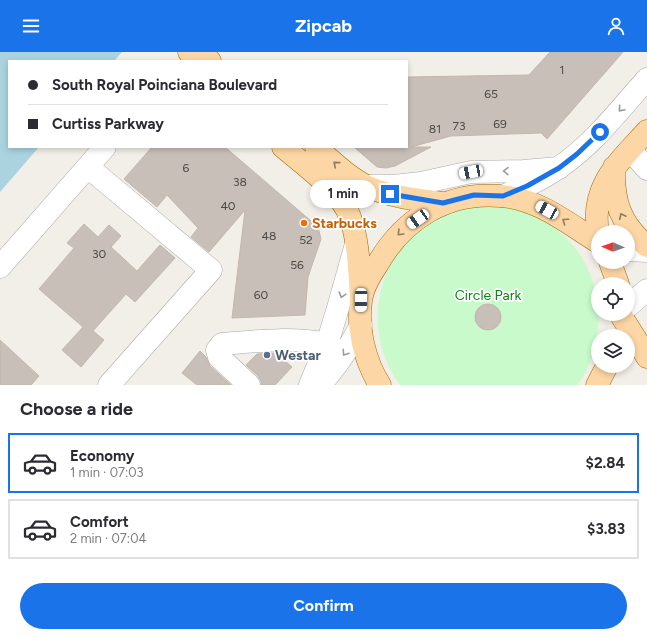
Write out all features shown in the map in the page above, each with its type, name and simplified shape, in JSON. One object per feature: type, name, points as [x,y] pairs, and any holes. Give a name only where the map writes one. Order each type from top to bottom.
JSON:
[{"type":"main road","points":[[189,52],[208,60]]},
{"type":"main road","points":[[597,225],[596,209],[604,182],[614,167],[647,131]]},
{"type":"main road","points":[[283,148],[336,194],[350,216],[356,244],[361,300],[361,325],[364,348],[370,366],[380,385]]},
{"type":"main road","points":[[317,148],[350,176],[366,186],[381,192],[398,196],[443,203]]},
{"type":"main road","points":[[614,167],[614,182],[619,210],[626,225],[647,246]]},
{"type":"main road","points":[[361,300],[372,274],[384,253],[398,234],[410,224],[443,203],[474,195],[503,196],[523,200],[539,205],[591,238]]},
{"type":"main road","points":[[624,321],[647,357]]},
{"type":"main road","points":[[597,385],[603,373]]},
{"type":"street","points":[[181,60],[189,52]]},
{"type":"street","points":[[503,196],[527,186],[559,168],[577,154],[607,125],[646,75]]},
{"type":"street","points":[[0,267],[104,148]]},
{"type":"street","points":[[630,150],[647,169]]},
{"type":"street","points":[[88,167],[211,270],[109,385]]},
{"type":"street","points":[[366,186],[394,186],[421,183],[471,172],[524,171],[559,168]]},
{"type":"street","points":[[310,385],[327,344],[356,244]]},
{"type":"street","points":[[635,250],[647,251]]},
{"type":"street","points":[[635,303],[647,290]]},
{"type":"street","points":[[320,385],[341,358],[361,325]]},
{"type":"street","points":[[249,385],[218,357],[217,350],[222,344],[276,340],[310,340],[327,344]]},
{"type":"green space","name":"Circle Park","points":[[478,207],[504,207],[527,213],[542,220],[556,229],[568,240],[587,266],[591,277],[591,321],[598,321],[597,329],[591,329],[591,360],[577,385],[400,385],[387,363],[380,340],[378,316],[380,292],[388,270],[400,250],[417,232],[438,218],[451,212]]},
{"type":"water","points":[[0,52],[122,52],[115,60],[8,60],[8,148],[38,148],[0,192]]},
{"type":"building","points":[[550,52],[623,52],[547,139],[541,133],[451,136],[411,147],[431,147],[395,166],[386,168],[377,167],[355,148],[408,148],[408,77],[529,75]]},
{"type":"building","points":[[151,148],[226,148],[318,227],[321,239],[308,277],[305,315],[232,318],[245,210],[209,252],[191,237],[198,228],[167,195],[157,207],[124,179]]},
{"type":"building","points":[[84,224],[98,237],[109,225],[121,236],[111,247],[137,271],[160,245],[175,258],[135,302],[126,294],[93,331],[104,340],[81,367],[62,350],[83,327],[39,289],[74,248],[67,243]]},
{"type":"building","points":[[488,304],[497,308],[501,317],[497,326],[488,330],[479,326],[475,317],[479,308]]},
{"type":"building","points":[[0,340],[39,376],[31,385],[0,385]]},
{"type":"building","points":[[200,351],[206,357],[210,366],[231,385],[197,385],[182,373]]},
{"type":"building","name":"Westar","points":[[276,353],[292,367],[275,385],[261,385],[261,381],[258,376],[246,365],[257,354]]},
{"type":"place","name":"Starbucks","points":[[304,223]]},
{"type":"place","name":"Westar","points":[[267,355]]},
{"type":"route","points":[[390,194],[417,200],[443,203],[474,195],[503,196],[527,186],[559,168],[577,154],[600,132]]}]
